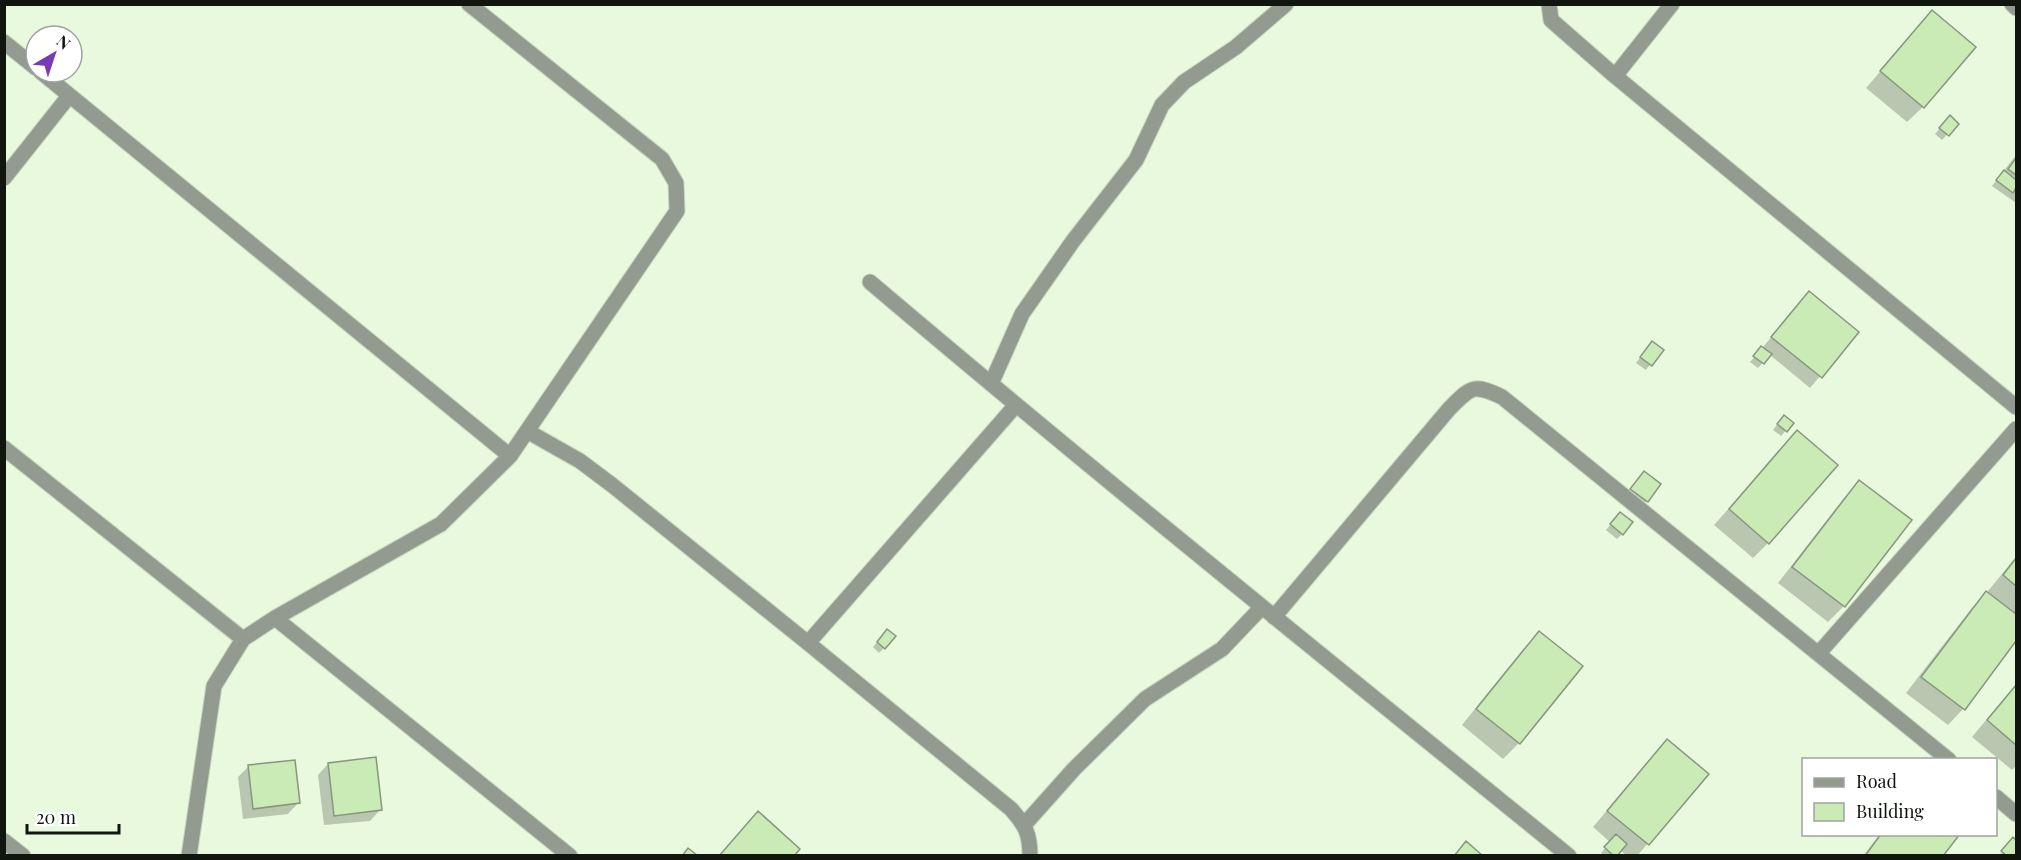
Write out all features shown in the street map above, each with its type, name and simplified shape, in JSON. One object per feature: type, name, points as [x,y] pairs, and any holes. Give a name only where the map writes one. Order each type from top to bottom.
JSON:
[{"type":"street","points":[[189,855],[214,687],[243,639],[275,618],[441,524],[510,456],[677,211],[676,183],[662,159],[468,4]]},
{"type":"street","points":[[991,384],[1022,314],[1073,241],[1136,160],[1162,105],[1184,82],[1236,47],[1286,4]]},
{"type":"street","points":[[1549,4],[1551,20],[1615,76],[2016,407]]},
{"type":"street","points":[[1615,76],[1672,4]]},
{"type":"street","points":[[2012,4],[2016,9]]},
{"type":"street","points":[[4,42],[24,58]]},
{"type":"street","points":[[55,84],[510,456]]},
{"type":"street","points":[[4,178],[69,96]]},
{"type":"street","points":[[870,282],[1268,612],[1569,855]]},
{"type":"street","points":[[1024,825],[1074,769],[1145,699],[1222,649],[1268,612],[1449,409],[1467,391],[1483,388],[1502,397],[1948,758]]},
{"type":"street","points":[[808,642],[1016,405]]},
{"type":"street","points":[[1819,653],[2016,429]]},
{"type":"street","points":[[528,431],[580,461],[604,479],[808,642],[1011,809],[1024,825],[1030,855]]},
{"type":"street","points":[[4,448],[243,639]]},
{"type":"street","points":[[275,618],[570,855]]},
{"type":"street","points":[[1997,799],[2016,814]]},
{"type":"street","points":[[4,841],[23,855]]},
{"type":"building","points":[[1932,10],[1976,47],[1924,108],[1880,71]]},
{"type":"building","points":[[1950,115],[1959,124],[1949,136],[1939,128]]},
{"type":"building","points":[[2016,158],[2016,175],[2008,169]]},
{"type":"building","points":[[2004,170],[2016,180],[2013,193],[1996,180]]},
{"type":"building","points":[[1809,291],[1859,332],[1822,378],[1771,337]]},
{"type":"building","points":[[1652,341],[1664,350],[1652,366],[1640,357]]},
{"type":"building","points":[[1761,346],[1772,354],[1764,364],[1753,356]]},
{"type":"building","points":[[1784,415],[1794,423],[1787,432],[1777,424]]},
{"type":"building","points":[[1797,430],[1838,465],[1769,544],[1729,509]]},
{"type":"building","points":[[1644,471],[1661,484],[1648,502],[1630,489]]},
{"type":"building","points":[[1859,480],[1912,520],[1845,607],[1792,567]]},
{"type":"building","points":[[1620,512],[1633,522],[1623,535],[1610,524]]},
{"type":"building","points":[[2016,558],[2016,586],[2003,575]]},
{"type":"building","points":[[1986,591],[2016,614],[2016,641],[1965,710],[1921,677]]},
{"type":"building","points":[[887,629],[896,636],[885,649],[877,642]]},
{"type":"building","points":[[1539,631],[1583,666],[1520,744],[1476,709]]},
{"type":"building","points":[[2016,685],[2016,745],[1987,720]]},
{"type":"building","points":[[1667,739],[1709,774],[1649,845],[1607,811]]},
{"type":"building","points":[[376,757],[382,810],[334,816],[328,763]]},
{"type":"building","points":[[295,760],[300,803],[253,809],[248,765]]},
{"type":"building","points":[[758,811],[800,849],[794,856],[719,856]]},
{"type":"building","points":[[1616,834],[1627,844],[1617,856],[1614,856],[1604,847]]},
{"type":"building","points":[[1880,836],[1958,836],[1943,856],[1865,856]]},
{"type":"building","points":[[2013,837],[2016,840],[2016,856],[2007,856],[2001,851]]},
{"type":"building","points":[[1466,841],[1483,856],[1454,856]]},
{"type":"building","points":[[688,848],[698,856],[682,856]]}]
